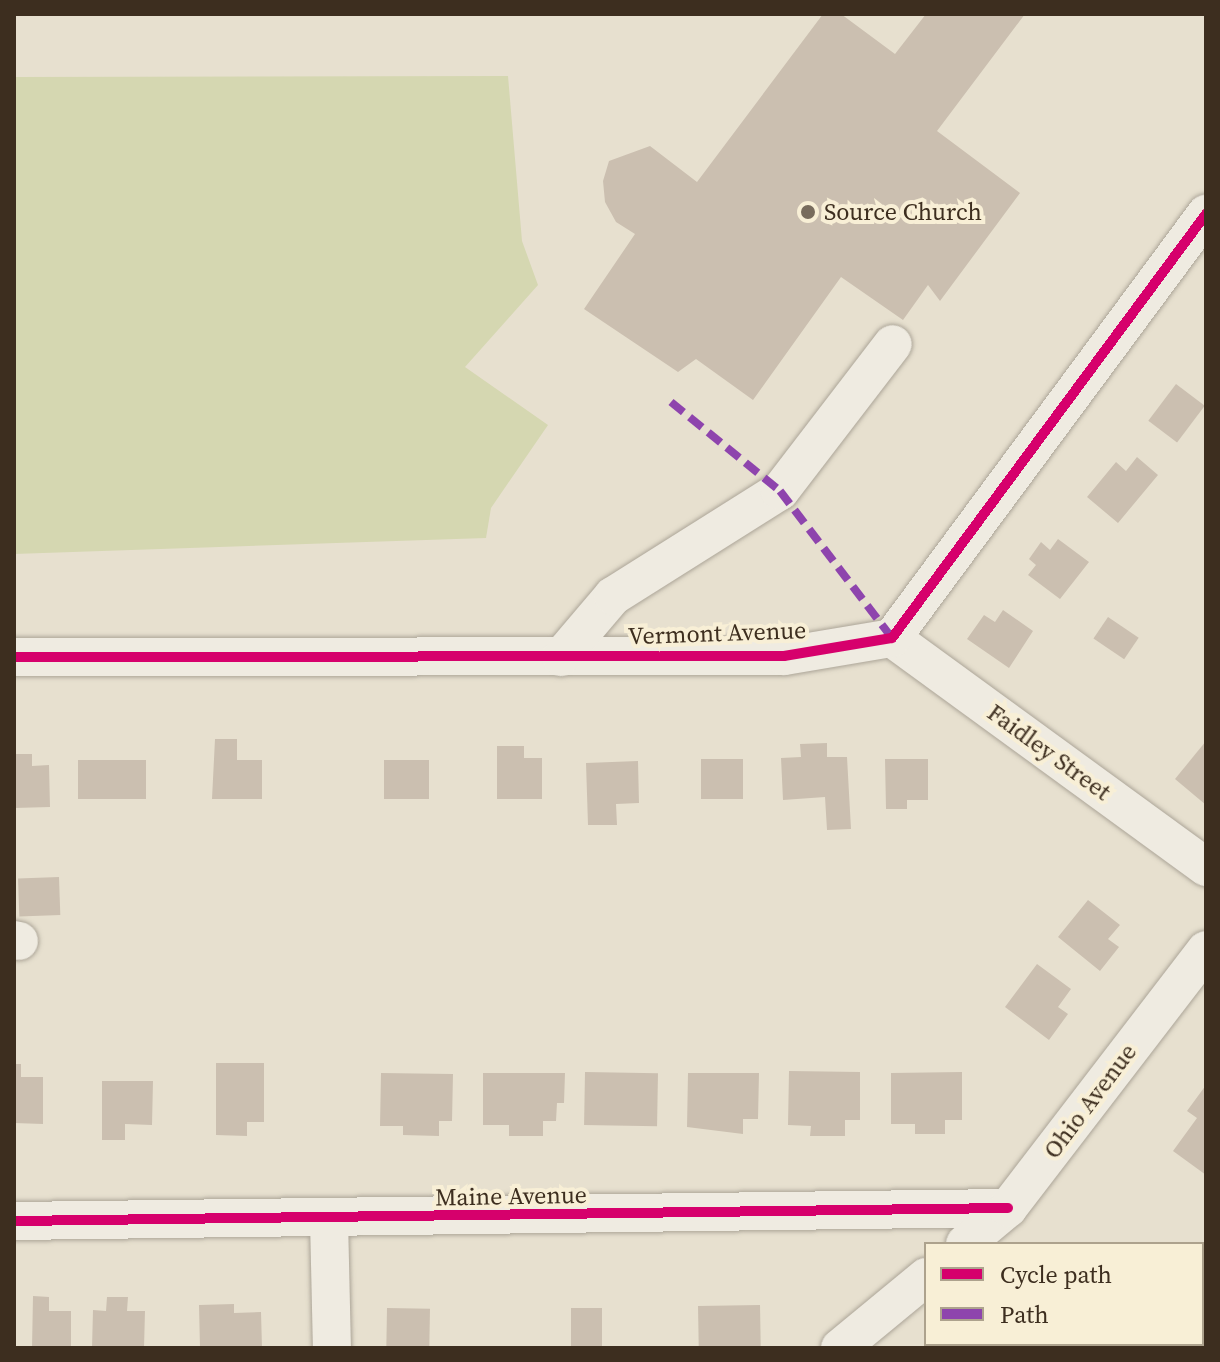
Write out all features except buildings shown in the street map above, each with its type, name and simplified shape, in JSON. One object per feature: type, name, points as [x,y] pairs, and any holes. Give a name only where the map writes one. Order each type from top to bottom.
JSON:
[{"type":"street","points":[[892,638],[1206,214]]},
{"type":"street","points":[[561,657],[613,596],[780,491],[893,344]]},
{"type":"street","name":"Vermont Avenue","points":[[14,657],[784,656],[892,638]]},
{"type":"street","name":"Faidley Street","points":[[892,638],[1206,867]]},
{"type":"street","name":"Ohio Avenue","points":[[967,1242],[1008,1208],[1206,950]]},
{"type":"street","name":"Maine Avenue","points":[[14,1221],[1008,1208]]},
{"type":"street","points":[[329,1219],[332,1348]]},
{"type":"street","points":[[840,1348],[924,1279]]},
{"type":"green space","points":[[508,76],[522,241],[538,285],[465,367],[548,425],[491,508],[486,538],[14,554],[14,77]]},
{"type":"marked path","points":[[671,402],[780,491],[892,638]]},
{"type":"cycle path","points":[[14,657],[784,656],[892,638],[1206,214]]},
{"type":"cycle path","points":[[14,1221],[1008,1208]]},
{"type":"place","name":"Source Church","points":[[808,212]]}]
